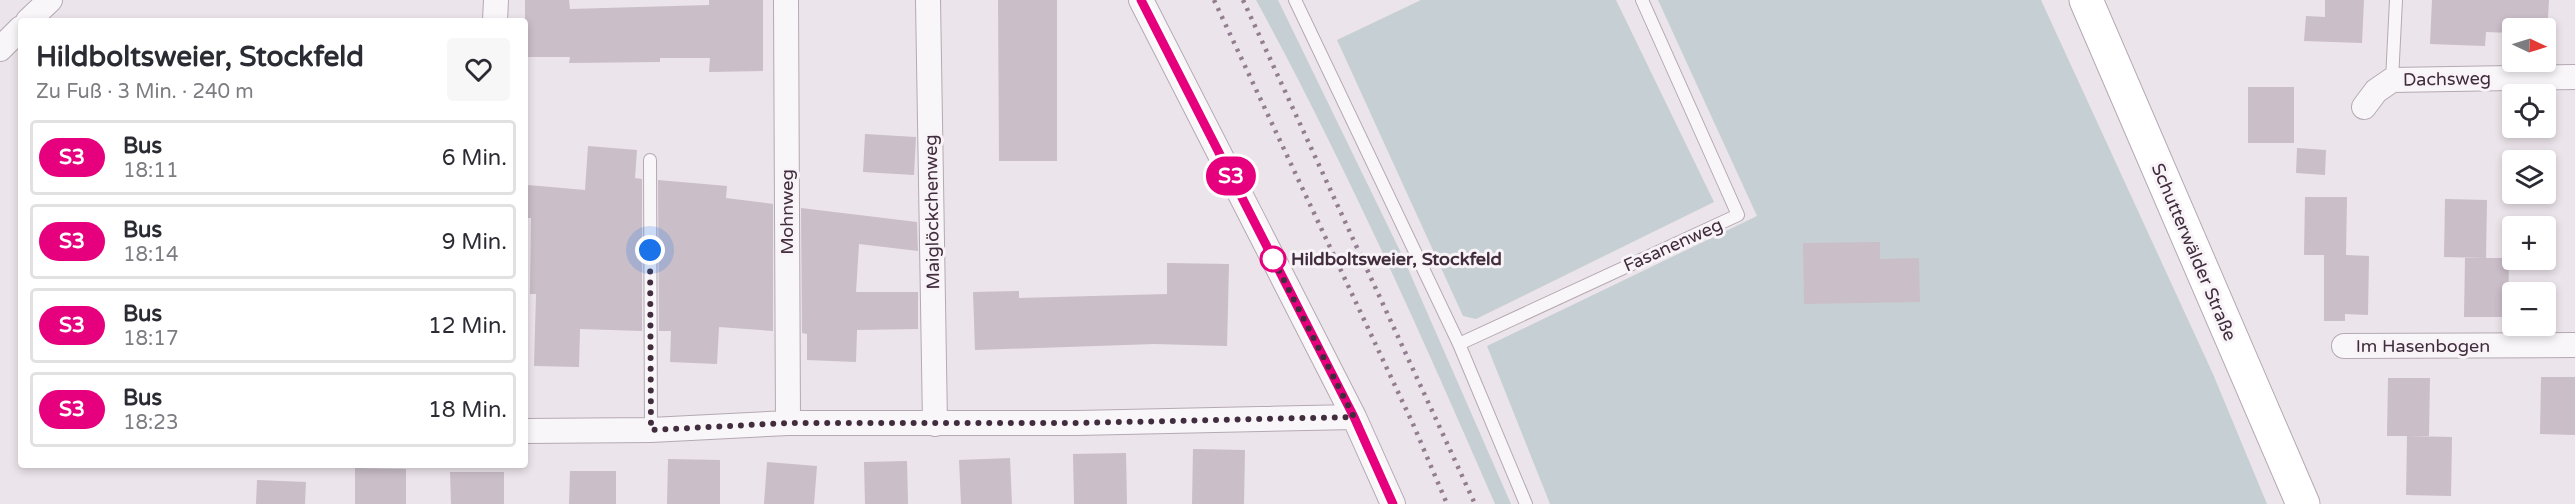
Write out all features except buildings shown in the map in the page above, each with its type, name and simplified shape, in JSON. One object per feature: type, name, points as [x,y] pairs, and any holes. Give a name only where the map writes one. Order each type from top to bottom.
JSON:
[{"type":"main road","name":"Schutterwälder Straße","points":[[2086,0],[2303,504]]},
{"type":"street","points":[[31,18],[50,0]]},
{"type":"street","points":[[495,18],[496,0]]},
{"type":"street","name":"Mohnweg","points":[[786,0],[788,423]]},
{"type":"street","name":"Maiglöckchenweg","points":[[928,0],[935,424]]},
{"type":"street","points":[[1141,0],[1354,417],[1393,504]]},
{"type":"street","points":[[0,49],[18,31]]},
{"type":"street","name":"Dachsweg","points":[[2364,107],[2376,91],[2392,80],[2575,77]]},
{"type":"street","name":"Im Hasenbogen","points":[[2344,346],[2575,345]]},
{"type":"street","points":[[528,431],[651,430],[788,423],[935,424],[1354,417]]},
{"type":"lane","points":[[1295,0],[1459,344],[1526,504]]},
{"type":"lane","name":"Fasanenweg","points":[[1459,344],[1738,215],[1642,0]]},
{"type":"lane","name":"Dachsweg","points":[[2392,80],[2396,0]]},
{"type":"lane","points":[[650,160],[651,430]]},
{"type":"shaded area","points":[[1256,0],[1278,0],[1402,255],[1511,504],[1495,504],[1351,186]]},
{"type":"shaded area","points":[[1421,0],[1616,0],[1714,202],[1476,319],[1463,316],[1337,40]]},
{"type":"shaded area","points":[[1658,0],[2041,0],[2213,374],[2267,504],[1550,504],[1487,346],[1757,216]]},
{"type":"railway","points":[[1214,0],[1413,424],[1447,504]]},
{"type":"railway","points":[[1243,0],[1475,504]]},
{"type":"bus line","name":"S3","points":[[1141,0],[1354,417],[1393,504]]},
{"type":"place","name":"Hildboltsweier, Stockfeld","points":[[1273,259]]},
{"type":"route","points":[[650,250],[651,430],[788,423],[1077,423],[1354,417],[1273,259]]}]
